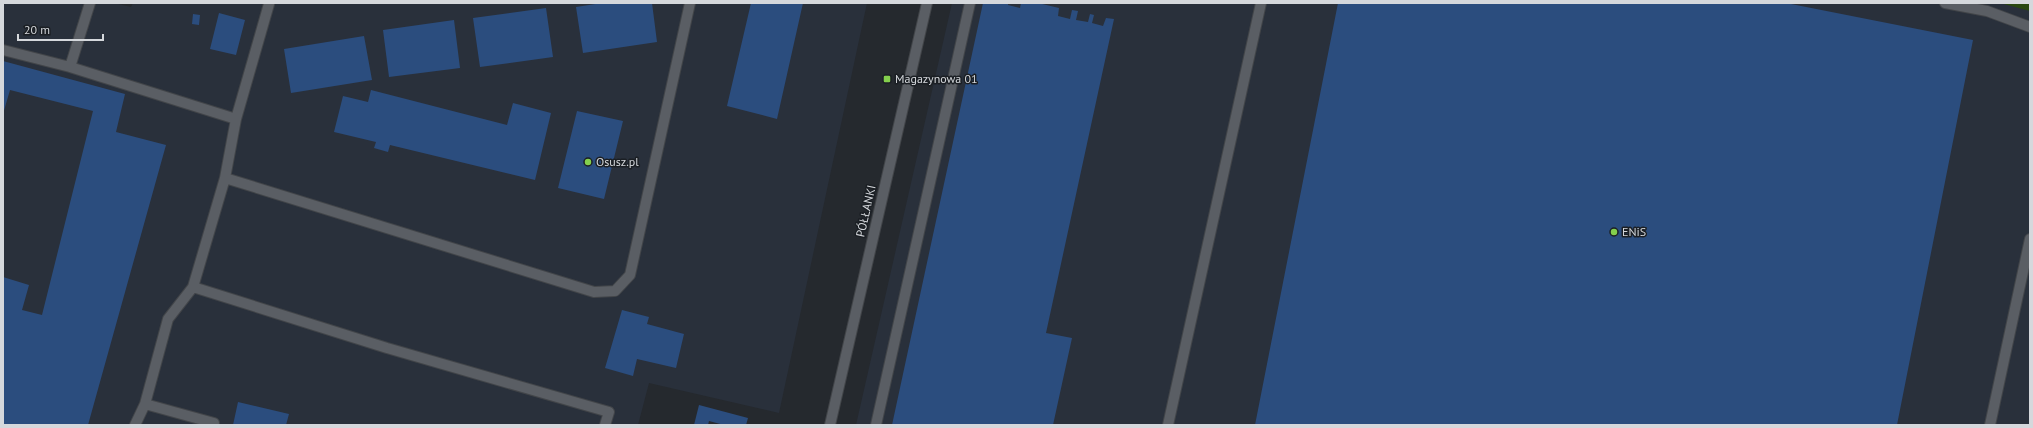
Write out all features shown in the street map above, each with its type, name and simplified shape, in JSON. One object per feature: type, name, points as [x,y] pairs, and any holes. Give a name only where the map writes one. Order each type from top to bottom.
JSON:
[{"type":"street","points":[[70,67],[90,3]]},
{"type":"street","points":[[225,178],[594,292],[615,291],[630,275],[690,3]]},
{"type":"street","name":"PÓŁŁANKI","points":[[830,425],[927,3]]},
{"type":"street","points":[[876,425],[970,3]]},
{"type":"street","points":[[1168,425],[1261,3]]},
{"type":"street","points":[[1945,3],[1987,12],[2030,27]]},
{"type":"street","points":[[135,425],[145,404],[168,319],[194,287],[225,178],[236,118],[269,4]]},
{"type":"street","points":[[3,50],[70,67],[236,118]]},
{"type":"street","points":[[1990,425],[2030,239]]},
{"type":"street","points":[[194,287],[387,348],[609,412],[605,425]]},
{"type":"street","points":[[145,404],[214,423]]},
{"type":"shaded area","points":[[3,3],[114,3],[131,7],[133,3],[867,3],[779,413],[649,383],[638,425],[3,425]]},
{"type":"shaded area","points":[[952,3],[2030,3],[2030,425],[856,425]]},
{"type":"green space","points":[[2000,3],[2030,3],[2030,11]]},
{"type":"building","points":[[602,3],[652,3],[657,42],[583,53],[576,7]]},
{"type":"building","points":[[751,3],[803,3],[777,119],[727,106]]},
{"type":"building","points":[[983,3],[1008,3],[1008,5],[1020,8],[1021,3],[1038,3],[1059,8],[1058,16],[1070,19],[1072,10],[1078,11],[1076,20],[1088,22],[1090,14],[1094,15],[1092,23],[1103,26],[1106,18],[1114,19],[1046,333],[1072,338],[1053,425],[892,425]]},
{"type":"building","name":"ENiS","points":[[1338,3],[1786,3],[1973,40],[1897,425],[1255,425]]},
{"type":"building","points":[[546,8],[553,57],[480,67],[473,18]]},
{"type":"building","points":[[219,13],[245,20],[236,55],[210,49]]},
{"type":"building","points":[[193,14],[200,15],[199,25],[192,24]]},
{"type":"building","points":[[454,20],[460,68],[389,77],[383,30]]},
{"type":"building","points":[[364,36],[372,80],[291,93],[284,49]]},
{"type":"building","points":[[3,61],[125,94],[116,132],[166,145],[88,425],[3,425],[3,277],[29,285],[22,310],[42,315],[93,111],[10,90],[3,114]]},
{"type":"building","points":[[371,90],[507,125],[513,103],[551,113],[535,180],[390,145],[388,152],[374,148],[376,142],[334,132],[343,96],[368,102]]},
{"type":"building","points":[[577,111],[623,121],[604,199],[558,188]]},
{"type":"building","points":[[622,310],[649,317],[647,324],[684,334],[676,368],[637,359],[633,376],[605,368]]},
{"type":"building","points":[[238,402],[289,414],[286,425],[233,425]]},
{"type":"building","points":[[699,405],[748,418],[746,425],[724,425],[709,421],[708,425],[694,425]]},
{"type":"place","name":"Magazynowa 01","points":[[887,79]]},
{"type":"place","name":"Osusz.pl","points":[[588,162]]},
{"type":"place","name":"ENiS","points":[[1614,232]]}]
